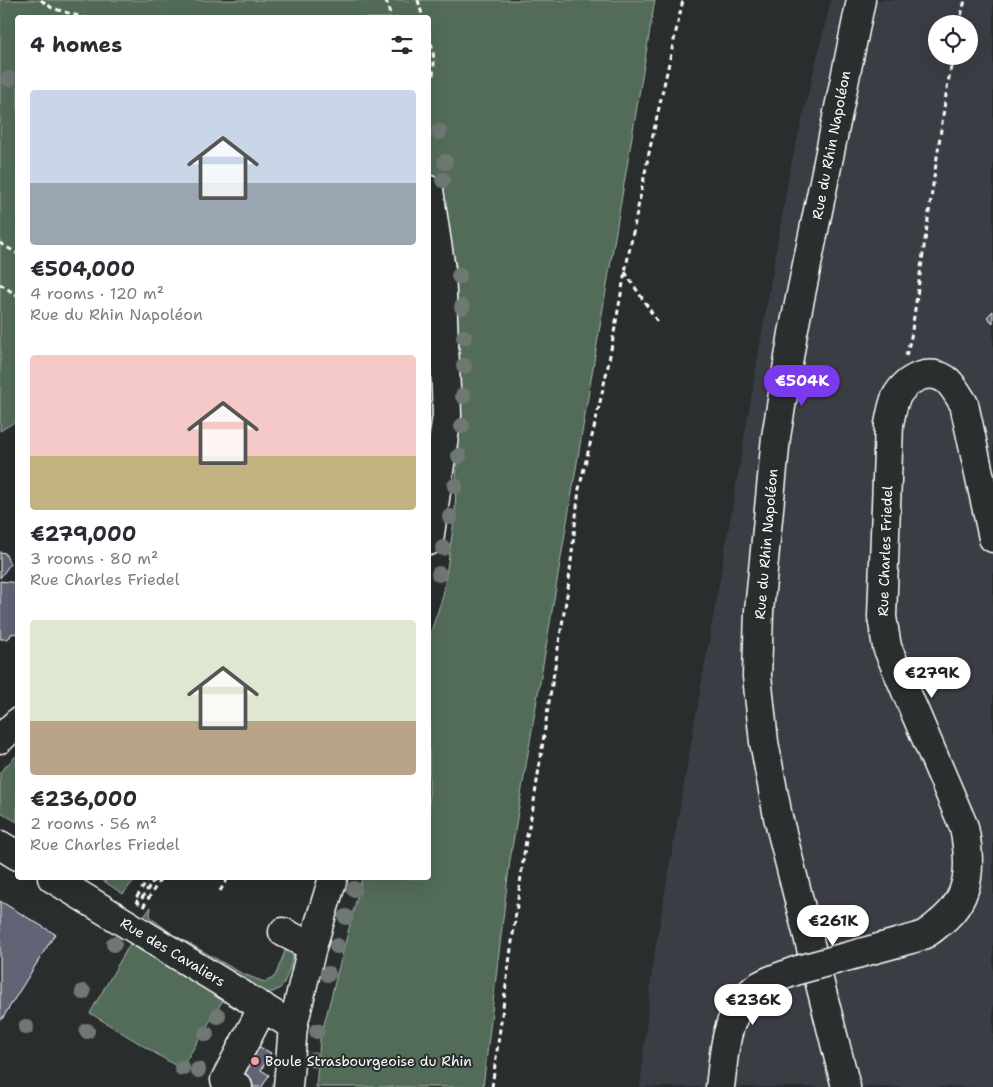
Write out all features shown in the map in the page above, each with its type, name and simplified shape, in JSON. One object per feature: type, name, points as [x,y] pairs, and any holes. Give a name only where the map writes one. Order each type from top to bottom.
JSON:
[{"type":"street","name":"Rue du Rhin Napoléon","points":[[846,1087],[778,817],[764,742],[757,676],[760,602],[776,437],[793,333],[861,0]]},
{"type":"street","points":[[431,203],[441,270],[447,414],[431,527]]},
{"type":"street","points":[[915,365],[947,381],[964,404],[993,538]]},
{"type":"street","name":"Rue Charles Friedel","points":[[720,1087],[725,1045],[730,1023],[738,1009],[757,987],[798,970],[922,936],[950,915],[960,901],[966,887],[968,849],[964,827],[887,647],[882,617],[889,424],[892,407],[897,396],[915,378],[915,365]]},
{"type":"street","points":[[0,739],[15,725]]},
{"type":"street","points":[[0,845],[15,854]]},
{"type":"street","name":"Rue des Cavaliers","points":[[55,880],[110,922],[263,1007],[293,1026]]},
{"type":"street","points":[[288,1087],[293,1026],[312,947],[332,880]]},
{"type":"street","points":[[283,932],[312,947]]},
{"type":"street","points":[[238,1087],[225,1080],[263,1007]]},
{"type":"path","points":[[41,0],[52,8],[75,15]]},
{"type":"path","points":[[386,0],[390,15]]},
{"type":"path","points":[[418,0],[422,15]]},
{"type":"path","points":[[492,1087],[526,840],[534,808],[548,708],[568,589],[578,490],[598,411],[650,148],[683,0]]},
{"type":"path","points":[[961,15],[965,0]]},
{"type":"path","points":[[431,44],[434,58],[434,74],[431,82]]},
{"type":"path","points":[[915,365],[910,337],[951,65]]},
{"type":"path","points":[[0,243],[15,252]]},
{"type":"path","points":[[625,272],[657,322]]},
{"type":"path","points":[[0,284],[15,294]]},
{"type":"path","points":[[148,880],[135,900],[139,903],[154,880]]},
{"type":"path","points":[[140,912],[160,880]]},
{"type":"path","points":[[220,891],[227,880]]},
{"type":"shaded area","points":[[831,0],[993,0],[993,1087],[640,1087],[653,962],[790,170]]},
{"type":"green space","points":[[0,0],[655,0],[510,860],[483,1087],[316,1087],[320,1040],[361,880],[431,880],[431,631],[443,596],[455,514],[458,414],[456,265],[431,175],[431,15],[15,15],[15,422],[0,431]]},
{"type":"green space","points":[[431,293],[436,401],[431,445]]},
{"type":"green space","points":[[15,757],[15,821],[0,812],[0,772]]},
{"type":"green space","points":[[102,880],[134,880],[123,894]]},
{"type":"green space","points":[[151,907],[151,918],[171,933],[241,973],[265,982],[276,974],[287,946],[297,944],[283,985],[274,991],[264,993],[141,921]]},
{"type":"green space","points":[[130,944],[223,1000],[181,1069],[90,1013]]},
{"type":"building","points":[[993,311],[993,323],[987,317]]},
{"type":"building","points":[[0,552],[5,553],[10,564],[0,578]]},
{"type":"building","points":[[0,581],[15,583],[15,633],[11,634],[7,639],[0,639]]},
{"type":"building","points":[[0,901],[55,934],[0,1020]]},
{"type":"building","name":"Boule Strasbourgeoise du Rhin","points":[[254,1044],[271,1053],[261,1070],[269,1075],[262,1087],[246,1087],[234,1081]]},
{"type":"place","name":"Boule Strasbourgeoise du Rhin","points":[[255,1061]]}]
